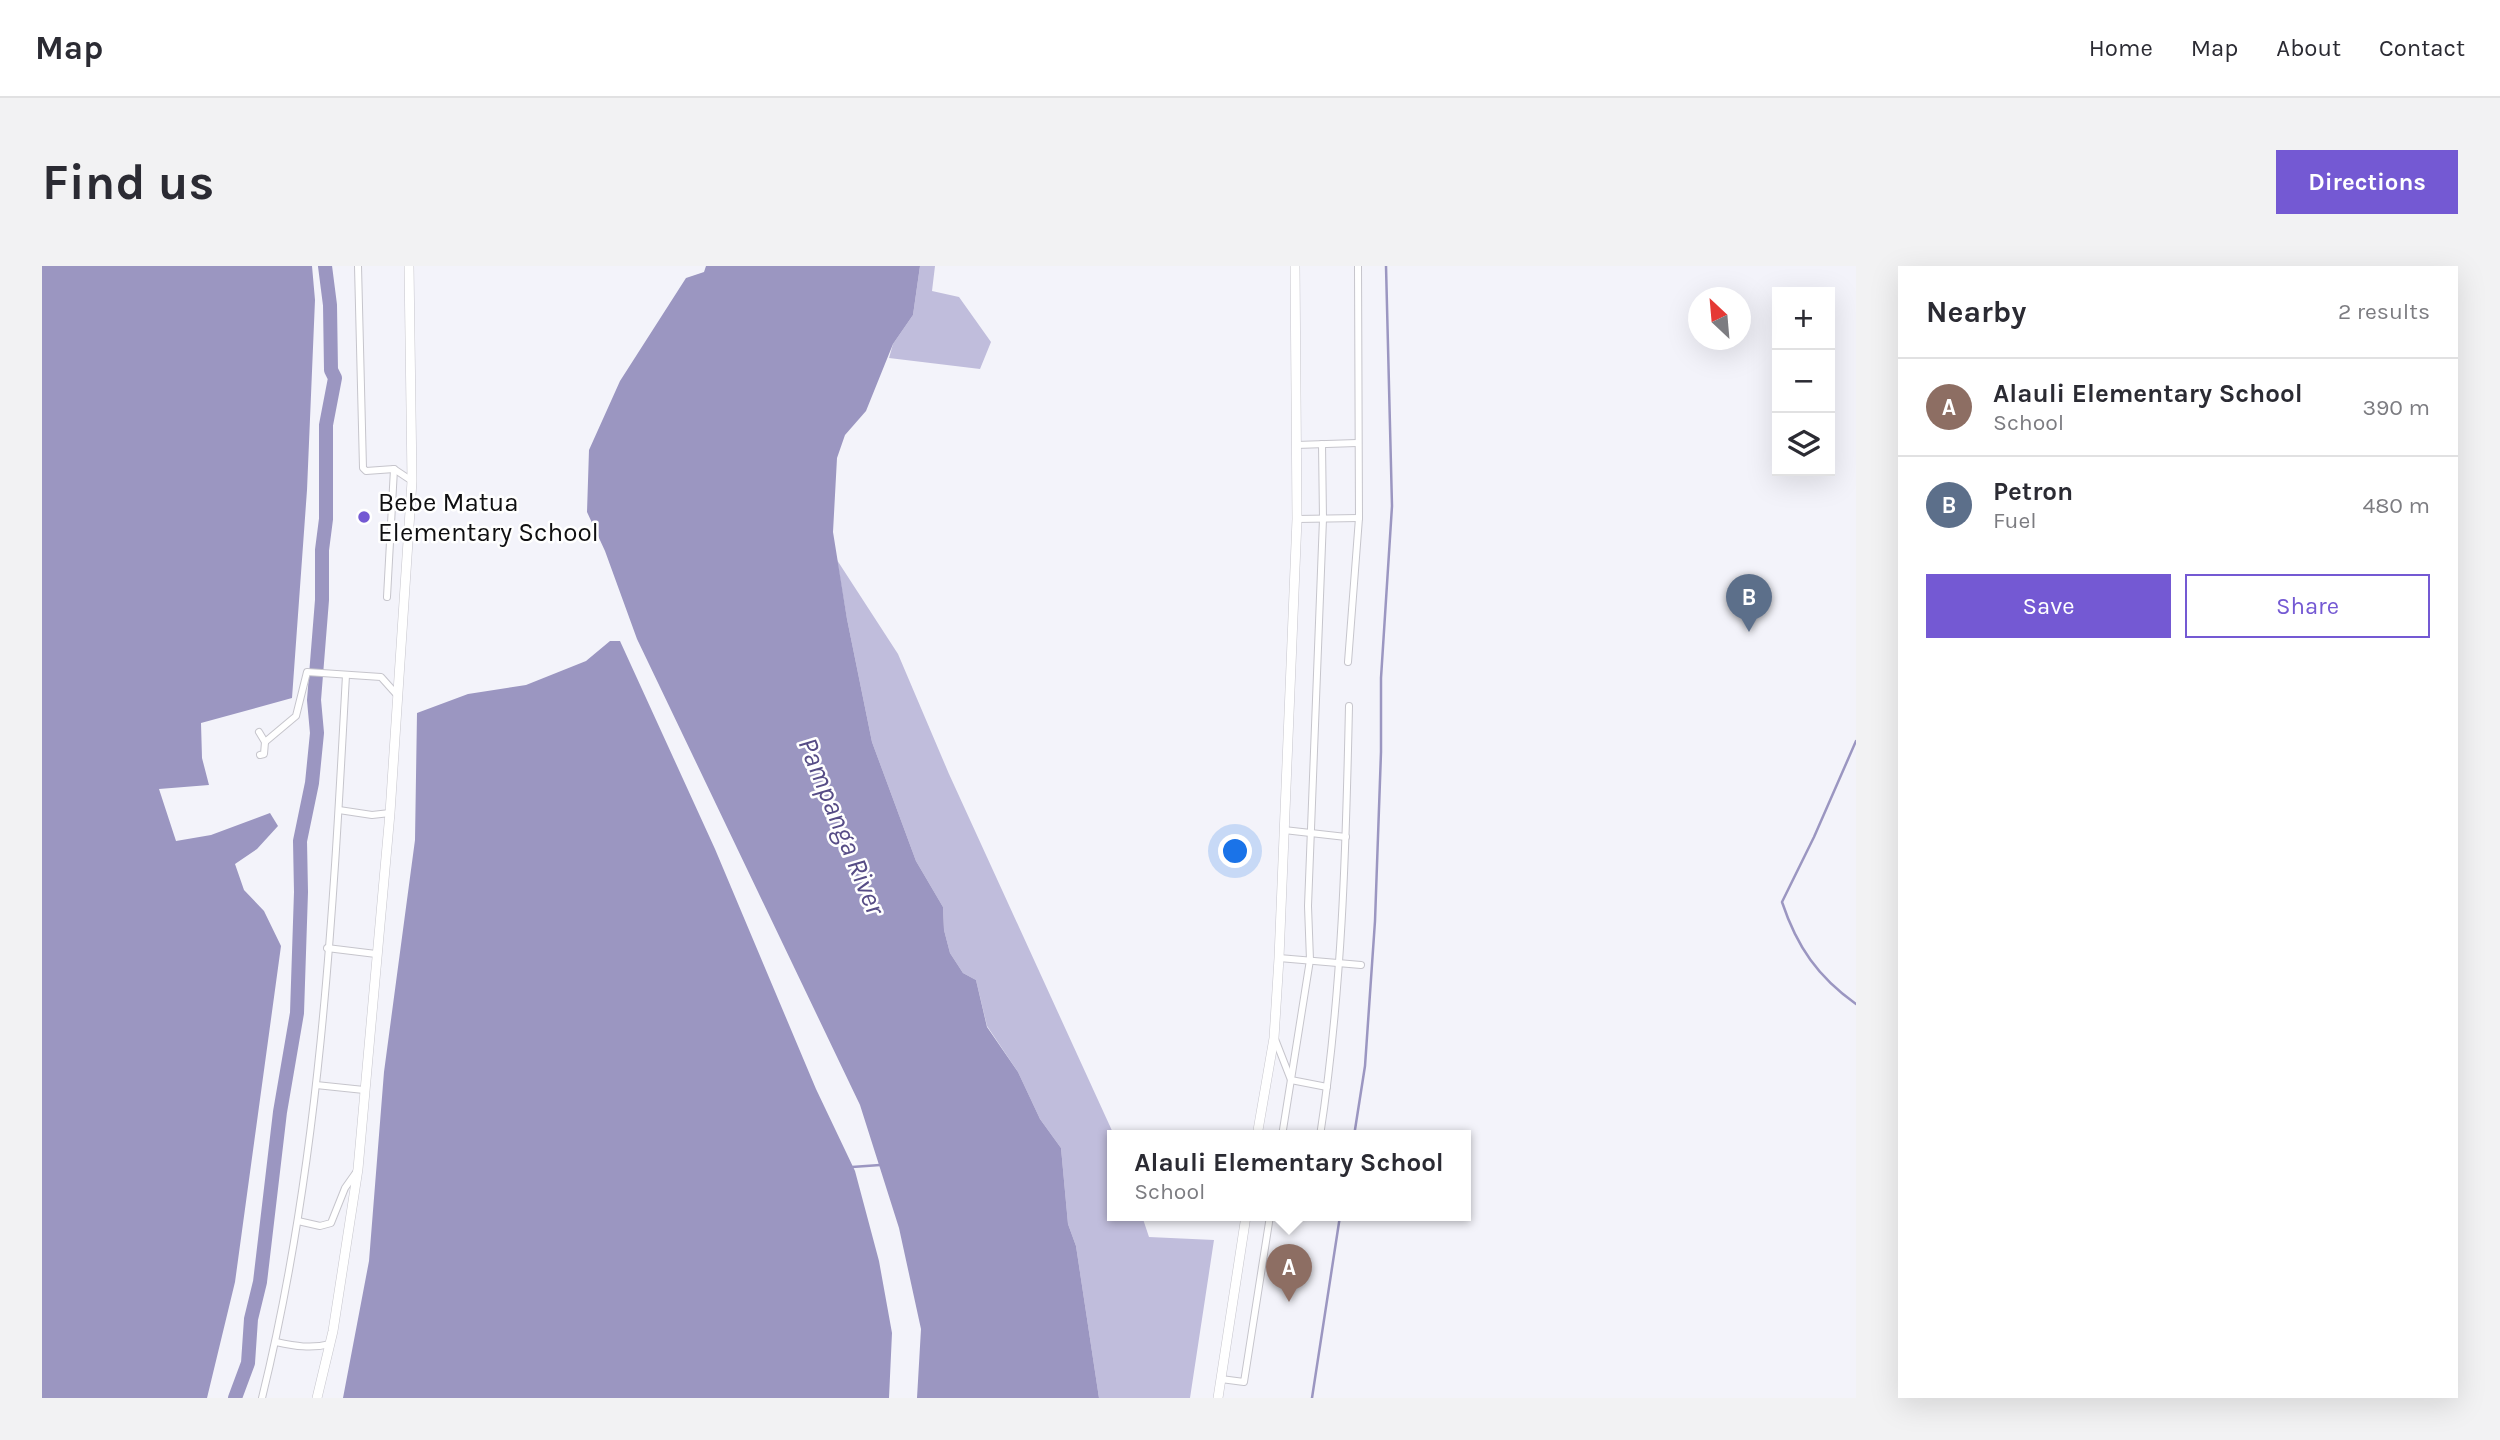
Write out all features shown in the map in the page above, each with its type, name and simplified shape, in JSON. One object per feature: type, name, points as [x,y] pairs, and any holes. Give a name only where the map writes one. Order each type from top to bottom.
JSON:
[{"type":"street","points":[[358,266],[362,462],[366,471],[394,469],[412,481]]},
{"type":"street","points":[[317,1398],[330,1344],[358,1169],[390,813],[412,481],[409,266]]},
{"type":"street","points":[[1258,1130],[1274,1038],[1279,958],[1297,519],[1295,266]]},
{"type":"street","points":[[1348,662],[1359,518],[1358,266]]},
{"type":"street","points":[[1296,445],[1357,443]]},
{"type":"street","points":[[1283,1130],[1310,960],[1308,906],[1324,519],[1322,444]]},
{"type":"street","points":[[387,597],[394,469]]},
{"type":"street","points":[[1297,519],[1359,518]]},
{"type":"street","points":[[265,742],[296,716],[307,672],[381,677],[398,697]]},
{"type":"street","points":[[262,1398],[276,1342],[298,1221],[316,1085],[339,810],[346,675]]},
{"type":"street","points":[[1321,1130],[1340,962],[1349,706]]},
{"type":"street","points":[[259,732],[265,742],[264,754],[260,755]]},
{"type":"street","points":[[339,810],[372,815],[390,813]]},
{"type":"street","points":[[1284,830],[1346,837]]},
{"type":"street","points":[[327,948],[376,954]]},
{"type":"street","points":[[1279,958],[1361,965]]},
{"type":"street","points":[[1274,1038],[1291,1080]]},
{"type":"street","points":[[1291,1080],[1327,1087]]},
{"type":"street","points":[[316,1085],[365,1090]]},
{"type":"street","points":[[298,1221],[320,1226],[331,1223],[345,1188],[358,1169]]},
{"type":"street","points":[[1218,1398],[1245,1221]]},
{"type":"street","points":[[1221,1379],[1244,1382],[1269,1221]]},
{"type":"street","points":[[276,1342],[318,1348],[330,1344]]},
{"type":"shaded area","points":[[920,266],[935,266],[932,291],[959,297],[991,342],[980,369],[889,358],[893,344],[913,315]]},
{"type":"shaded area","points":[[837,560],[898,654],[949,774],[1112,1130],[1107,1130],[1107,1221],[1144,1221],[1149,1237],[1214,1240],[1190,1398],[1099,1398],[1076,1246],[1068,1224],[1061,1148],[1040,1119],[1018,1072],[987,1026],[976,980],[963,973],[950,953],[944,930],[943,907],[916,861],[872,742]]},
{"type":"water","points":[[42,266],[312,266],[315,300],[307,490],[292,698],[201,723],[202,758],[209,785],[159,789],[176,841],[211,835],[270,813],[278,826],[257,849],[235,864],[244,890],[264,911],[281,946],[235,1282],[207,1398],[42,1398]]},
{"type":"water","name":"Pampanga River","points":[[706,266],[920,266],[913,315],[893,344],[866,411],[845,435],[837,458],[833,532],[847,619],[872,742],[916,861],[943,907],[944,930],[950,953],[963,973],[976,980],[987,1027],[1018,1072],[1040,1119],[1061,1148],[1068,1224],[1076,1246],[1099,1398],[917,1398],[921,1329],[899,1228],[860,1105],[637,639],[605,551],[587,512],[589,450],[620,381],[686,278],[704,272]]},
{"type":"water","points":[[610,641],[620,641],[715,849],[816,1089],[855,1171],[879,1261],[892,1333],[889,1398],[343,1398],[369,1261],[384,1072],[415,840],[417,713],[468,694],[526,685],[586,661]]},
{"type":"waterway","points":[[235,1398],[248,1363],[251,1319],[260,1282],[280,1112],[297,1013],[300,841],[312,783],[317,733],[314,700],[326,519],[326,425],[335,378],[331,370],[330,305],[325,266]]},
{"type":"waterway","points":[[1355,1130],[1365,1066],[1375,921],[1381,678],[1392,506],[1386,266]]},
{"type":"waterway","points":[[1856,741],[1782,902],[1810,960],[1831,983],[1856,1004]]},
{"type":"waterway","points":[[852,1167],[880,1165]]},
{"type":"waterway","points":[[1312,1398],[1339,1221]]},
{"type":"place","name":"Bebe Matua Elementary School","points":[[364,517]]},
{"type":"place","name":"Petron","points":[[1749,632]]},
{"type":"place","name":"Alauli Elementary School","points":[[1289,1302]]}]
